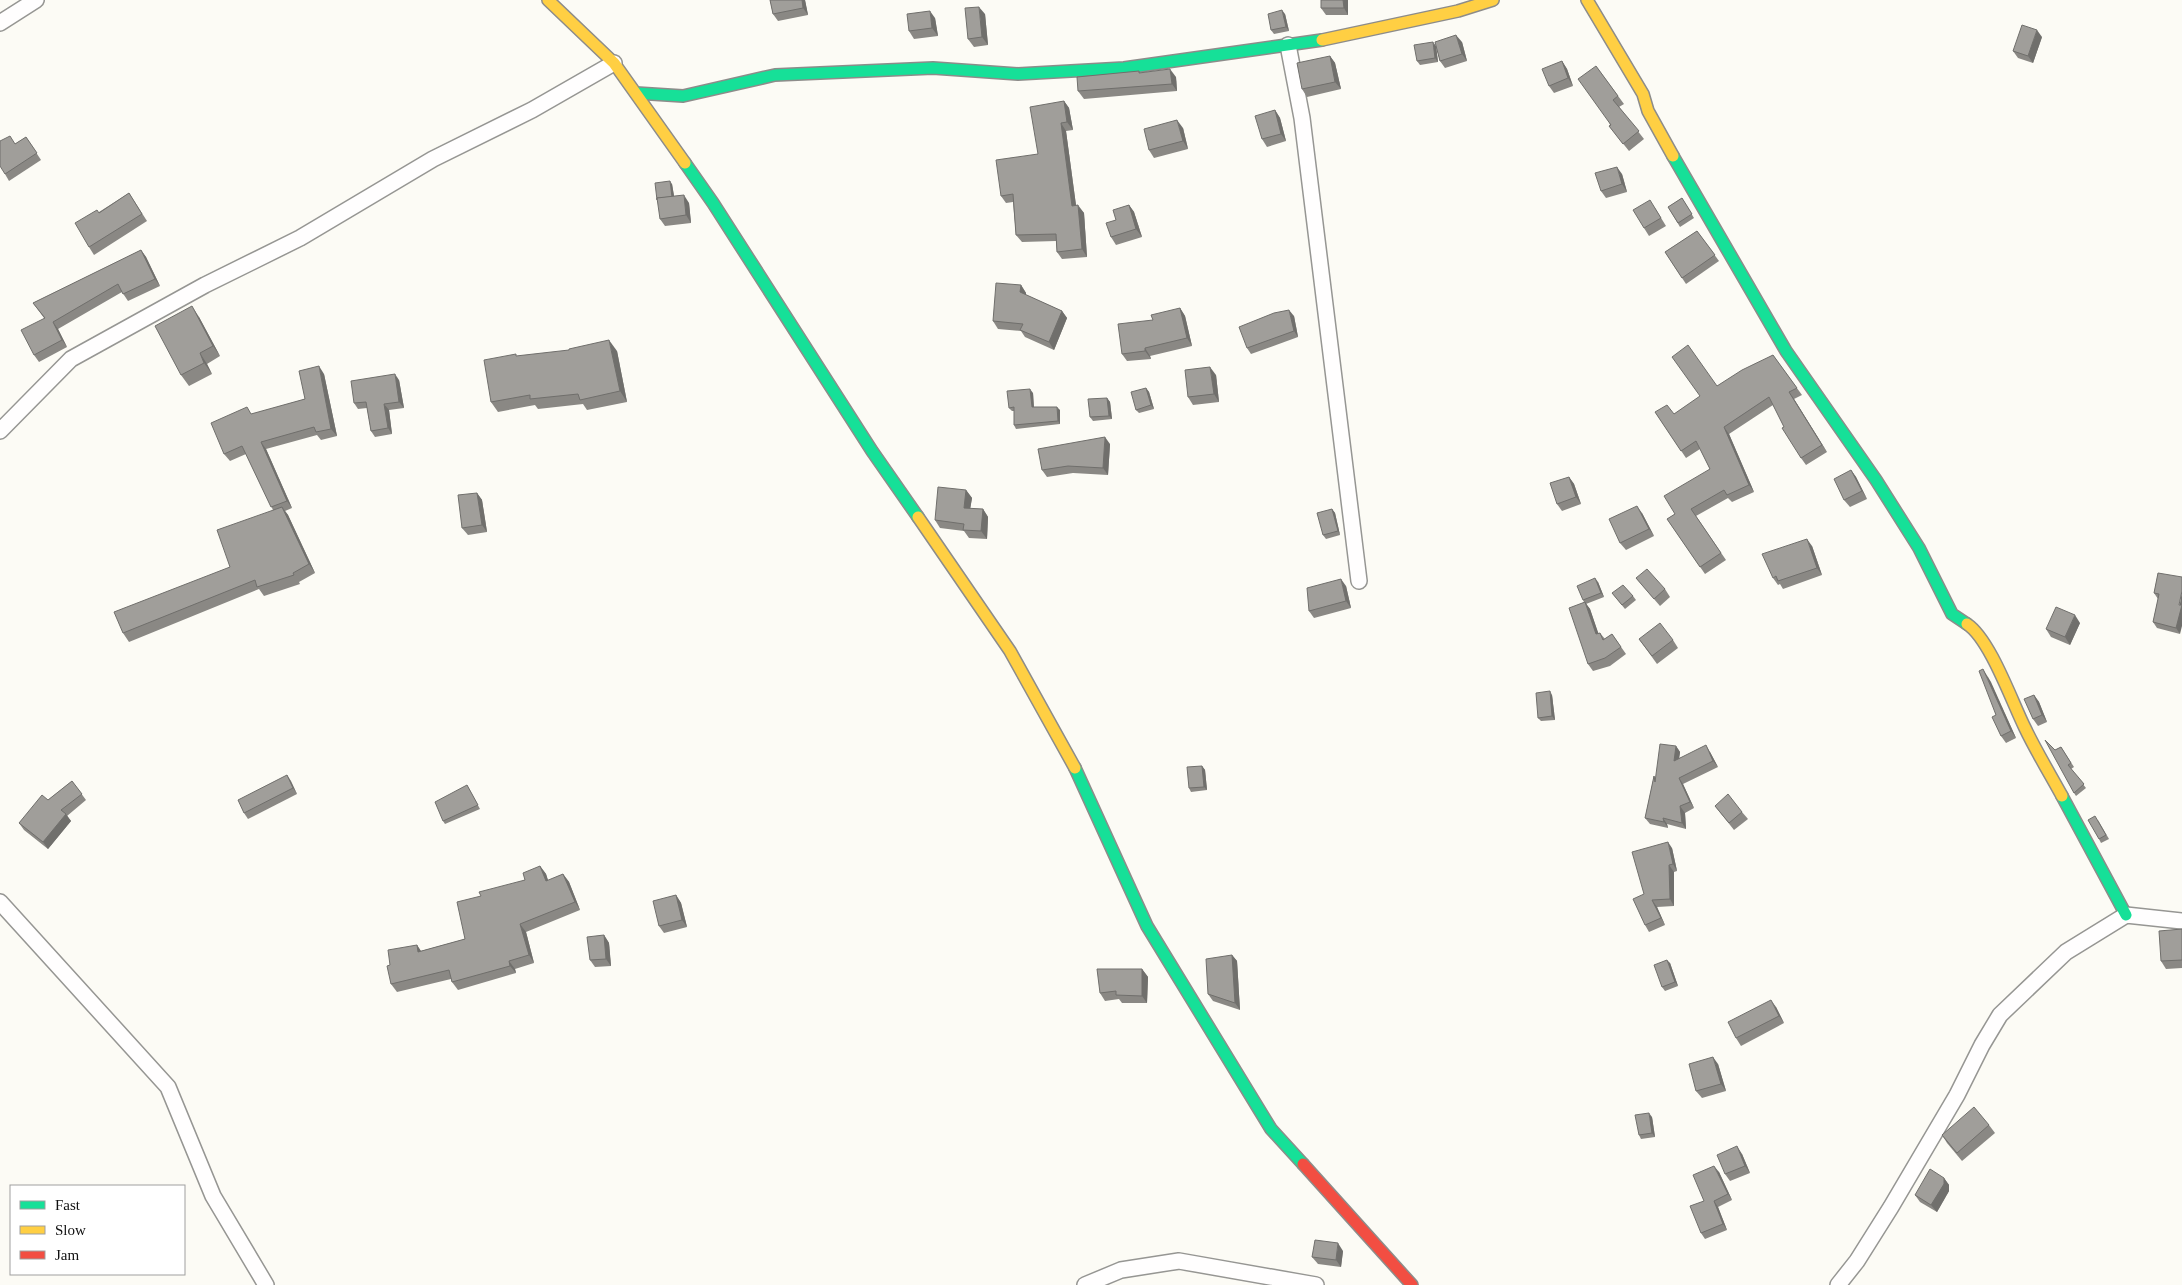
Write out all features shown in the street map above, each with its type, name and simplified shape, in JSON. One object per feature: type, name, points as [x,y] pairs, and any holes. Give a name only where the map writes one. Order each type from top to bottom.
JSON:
[{"type":"street","points":[[0,23],[36,0]]},
{"type":"street","points":[[548,0],[614,63],[636,92],[713,203],[872,451],[1010,651],[1083,782],[1146,926],[1271,1129],[1412,1285]]},
{"type":"street","points":[[636,92],[684,96],[775,75],[933,68],[1018,74],[1124,68],[1288,45],[1458,11],[1494,0]]},
{"type":"street","points":[[1587,0],[1643,94],[1648,111],[1786,351],[1886,495],[1918,548],[1952,614],[1975,629],[2002,676],[2025,728],[2126,915]]},
{"type":"street","points":[[1288,45],[1302,118],[1359,581]]},
{"type":"street","points":[[0,431],[71,359],[205,285],[300,238],[433,159],[532,110],[614,63]]},
{"type":"street","points":[[0,902],[168,1086],[213,1196],[266,1285]]},
{"type":"street","points":[[1838,1285],[1857,1261],[1891,1208],[1957,1095],[2000,1015],[2066,952],[2126,915],[2182,921]]},
{"type":"street","points":[[1085,1285],[1121,1270],[1179,1261],[1316,1285]]},
{"type":"building","points":[[770,0],[802,0],[803,8],[773,14]]},
{"type":"building","points":[[1321,0],[1343,0],[1344,8],[1321,8]]},
{"type":"building","points":[[979,7],[982,37],[968,39],[965,8]]},
{"type":"building","points":[[1282,10],[1286,27],[1271,30],[1268,14]]},
{"type":"building","points":[[930,11],[932,28],[909,31],[907,14]]},
{"type":"building","points":[[2022,25],[2037,30],[2028,56],[2013,51]]},
{"type":"building","points":[[1456,35],[1462,54],[1440,61],[1435,42]]},
{"type":"building","points":[[1433,42],[1435,58],[1417,61],[1414,45]]},
{"type":"building","points":[[1330,56],[1335,82],[1302,89],[1297,63]]},
{"type":"building","points":[[1562,61],[1568,78],[1549,86],[1542,69]]},
{"type":"building","points":[[1596,66],[1618,96],[1613,100],[1639,131],[1623,144],[1578,79]]},
{"type":"building","points":[[1170,69],[1172,84],[1078,91],[1077,77]]},
{"type":"building","points":[[1064,101],[1067,122],[1061,123],[1072,206],[1078,205],[1082,249],[1057,252],[1056,234],[1016,235],[1013,194],[1001,196],[996,160],[1038,154],[1030,107]]},
{"type":"building","points":[[1275,110],[1281,134],[1262,139],[1255,116]]},
{"type":"building","points":[[1177,120],[1183,141],[1149,150],[1144,129]]},
{"type":"building","points":[[10,136],[15,144],[26,137],[37,153],[5,174],[0,166],[0,141]]},
{"type":"building","points":[[1617,167],[1622,184],[1601,191],[1595,173]]},
{"type":"building","points":[[670,181],[672,197],[657,198],[657,200],[655,183]]},
{"type":"building","points":[[129,193],[142,214],[89,247],[75,223],[97,210],[99,213]]},
{"type":"building","points":[[684,195],[686,215],[660,219],[657,198]]},
{"type":"building","points":[[1682,198],[1692,214],[1678,223],[1668,207]]},
{"type":"building","points":[[1650,200],[1661,218],[1644,228],[1633,210]]},
{"type":"building","points":[[1129,205],[1136,229],[1111,237],[1106,223],[1116,220],[1113,210]]},
{"type":"building","points":[[1697,231],[1715,255],[1682,278],[1665,252]]},
{"type":"building","points":[[141,250],[155,279],[123,294],[118,284],[53,322],[62,340],[34,355],[21,330],[45,318],[33,303]]},
{"type":"building","points":[[996,283],[1021,285],[1020,292],[1062,311],[1049,342],[1020,330],[1023,324],[993,321]]},
{"type":"building","points":[[192,306],[213,346],[200,353],[204,363],[181,375],[155,326]]},
{"type":"building","points":[[1180,308],[1187,338],[1145,348],[1145,351],[1122,354],[1118,324],[1153,320],[1151,315]]},
{"type":"building","points":[[1289,310],[1294,331],[1247,348],[1239,327],[1274,313]]},
{"type":"building","points":[[609,340],[620,391],[580,400],[578,394],[530,399],[530,395],[491,402],[484,360],[516,354],[516,356],[569,350]]},
{"type":"building","points":[[1688,345],[1717,386],[1742,370],[1773,355],[1797,388],[1789,392],[1822,445],[1801,458],[1782,428],[1784,427],[1769,397],[1724,427],[1749,485],[1727,495],[1724,490],[1691,509],[1721,553],[1700,567],[1667,519],[1675,514],[1664,496],[1710,469],[1696,441],[1681,451],[1655,412],[1667,405],[1674,414],[1700,396],[1672,357]]},
{"type":"building","points":[[319,366],[331,429],[316,432],[314,427],[261,442],[287,501],[271,507],[242,446],[224,454],[211,423],[247,407],[251,414],[305,399],[299,371]]},
{"type":"building","points":[[1210,367],[1214,394],[1188,397],[1185,370]]},
{"type":"building","points":[[395,374],[399,402],[384,404],[388,428],[371,431],[366,402],[354,403],[351,381]]},
{"type":"building","points":[[1146,388],[1151,405],[1136,410],[1131,392]]},
{"type":"building","points":[[1030,389],[1032,407],[1057,407],[1058,421],[1014,425],[1014,407],[1009,408],[1007,391]]},
{"type":"building","points":[[1107,398],[1109,416],[1090,417],[1088,399]]},
{"type":"building","points":[[1105,437],[1103,468],[1068,466],[1042,470],[1038,449]]},
{"type":"building","points":[[1851,470],[1862,491],[1844,500],[1834,479]]},
{"type":"building","points":[[1569,477],[1576,497],[1557,504],[1550,483]]},
{"type":"building","points":[[938,487],[966,490],[964,508],[983,509],[981,531],[963,530],[964,524],[935,520]]},
{"type":"building","points":[[477,493],[482,525],[462,528],[458,495]]},
{"type":"building","points":[[1637,506],[1649,529],[1620,543],[1609,519]]},
{"type":"building","points":[[282,507],[309,564],[293,573],[294,575],[257,587],[255,580],[123,633],[114,612],[230,567],[217,530]]},
{"type":"building","points":[[1332,509],[1338,531],[1323,535],[1317,513]]},
{"type":"building","points":[[1807,539],[1817,568],[1778,581],[1776,576],[1773,578],[1762,554]]},
{"type":"building","points":[[1647,569],[1665,589],[1654,599],[1636,578]]},
{"type":"building","points":[[2158,573],[2182,577],[2179,605],[2182,605],[2176,628],[2153,622],[2159,594],[2154,593]]},
{"type":"building","points":[[1595,578],[1601,593],[1583,600],[1577,586]]},
{"type":"building","points":[[1341,579],[1346,601],[1309,611],[1307,588]]},
{"type":"building","points":[[1623,585],[1633,596],[1622,605],[1612,593]]},
{"type":"building","points":[[1585,602],[1596,634],[1600,633],[1603,640],[1612,634],[1621,647],[1605,658],[1588,664],[1569,608]]},
{"type":"building","points":[[2056,607],[2075,615],[2065,637],[2046,629]]},
{"type":"building","points":[[1660,623],[1673,640],[1652,656],[1639,639]]},
{"type":"building","points":[[1983,669],[2011,731],[2001,736],[1992,717],[1996,715],[1979,671]]},
{"type":"building","points":[[1550,691],[1552,716],[1538,718],[1536,693]]},
{"type":"building","points":[[2034,695],[2042,715],[2033,719],[2024,699]]},
{"type":"building","points":[[2045,740],[2055,750],[2061,747],[2071,763],[2068,765],[2084,784],[2074,793]]},
{"type":"building","points":[[1660,744],[1676,746],[1674,761],[1706,745],[1713,761],[1679,778],[1690,802],[1680,806],[1682,823],[1663,818],[1664,822],[1645,818],[1654,776],[1655,782]]},
{"type":"building","points":[[1202,766],[1204,787],[1189,788],[1187,767]]},
{"type":"building","points":[[287,775],[293,788],[244,813],[238,800]]},
{"type":"building","points":[[72,781],[82,794],[61,810],[66,814],[43,842],[19,823],[42,795],[48,800]]},
{"type":"building","points":[[467,785],[478,805],[443,821],[435,802]]},
{"type":"building","points":[[1728,794],[1742,812],[1729,823],[1715,806]]},
{"type":"building","points":[[2095,816],[2106,835],[2099,839],[2088,820]]},
{"type":"building","points":[[1668,842],[1673,864],[1669,865],[1670,899],[1652,900],[1661,918],[1645,925],[1633,899],[1644,894],[1632,852]]},
{"type":"building","points":[[540,866],[546,881],[563,874],[575,902],[520,924],[529,955],[509,961],[510,966],[452,982],[449,970],[391,984],[387,966],[390,965],[388,950],[417,945],[418,952],[465,939],[457,902],[481,896],[479,892],[525,880],[523,873]]},
{"type":"building","points":[[676,895],[682,920],[659,926],[653,901]]},
{"type":"building","points":[[2182,929],[2182,960],[2161,961],[2159,931]]},
{"type":"building","points":[[604,935],[606,959],[590,960],[587,937]]},
{"type":"building","points":[[1232,955],[1235,1003],[1208,994],[1206,959]]},
{"type":"building","points":[[1667,960],[1675,982],[1662,987],[1654,965]]},
{"type":"building","points":[[1097,969],[1142,969],[1142,996],[1116,995],[1116,991],[1100,993]]},
{"type":"building","points":[[1771,1000],[1779,1016],[1736,1038],[1728,1022]]},
{"type":"building","points":[[1713,1057],[1721,1084],[1696,1091],[1689,1064]]},
{"type":"building","points":[[1974,1107],[1989,1125],[1957,1153],[1942,1135]]},
{"type":"building","points":[[1649,1113],[1652,1133],[1639,1135],[1635,1115]]},
{"type":"building","points":[[1737,1146],[1745,1166],[1725,1174],[1717,1155]]},
{"type":"building","points":[[1714,1166],[1728,1194],[1714,1201],[1723,1224],[1701,1233],[1690,1206],[1704,1201],[1693,1175]]},
{"type":"building","points":[[1930,1169],[1944,1178],[1944,1184],[1931,1205],[1915,1195]]},
{"type":"building","points":[[1315,1240],[1338,1243],[1336,1260],[1312,1257]]},
{"type":"traffic: fast","points":[[636,93],[683,96],[775,75],[933,68],[1018,74],[1124,68],[1322,40]]},
{"type":"traffic: fast","points":[[1673,156],[1786,351],[1876,480],[1919,548],[1952,614],[1967,624]]},
{"type":"traffic: fast","points":[[685,163],[713,203],[872,451],[918,517]]},
{"type":"traffic: fast","points":[[1075,768],[1147,926],[1271,1129],[1303,1164]]},
{"type":"traffic: fast","points":[[2062,796],[2126,915]]},
{"type":"traffic: slow","points":[[548,0],[614,63],[685,163]]},
{"type":"traffic: slow","points":[[1322,40],[1458,11],[1493,0]]},
{"type":"traffic: slow","points":[[1587,0],[1643,94],[1648,111],[1673,156]]},
{"type":"traffic: slow","points":[[918,517],[1010,651],[1075,768]]},
{"type":"traffic: slow","points":[[1967,624],[1976,632],[1992,657],[2029,737],[2062,796]]},
{"type":"traffic: jam","points":[[1303,1164],[1412,1285]]}]
